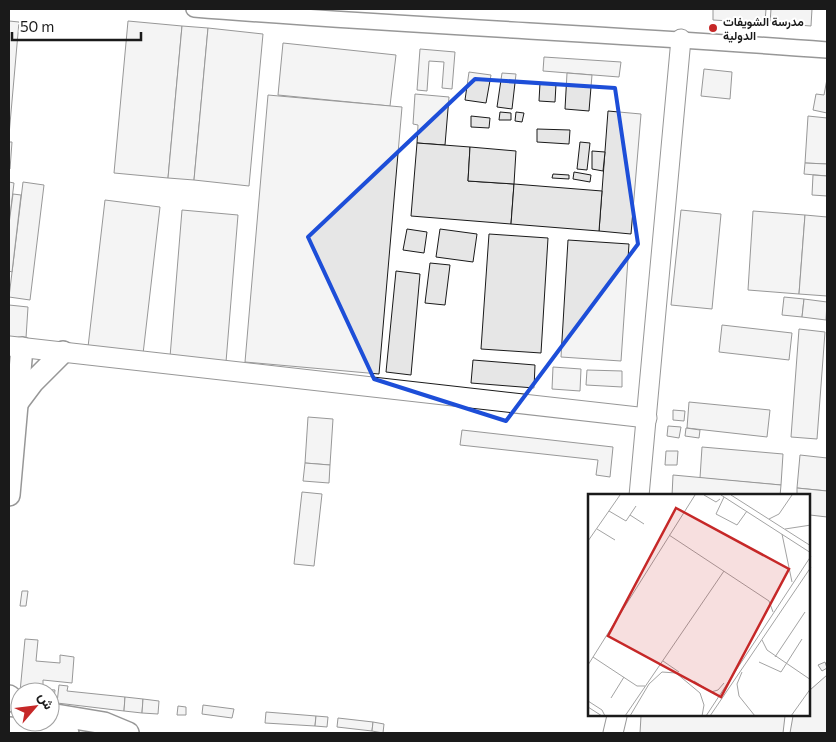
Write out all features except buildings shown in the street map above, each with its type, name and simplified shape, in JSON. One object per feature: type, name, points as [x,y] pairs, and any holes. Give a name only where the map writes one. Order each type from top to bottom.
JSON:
[{"type":"main road","points":[[9,495],[18,402],[15,347]]},
{"type":"main road","points":[[18,402],[32,382],[63,352]]},
{"type":"main road","points":[[60,716],[104,723],[128,733]]},
{"type":"main road","points":[[9,728],[68,733]]},
{"type":"street","points":[[194,9],[457,28],[681,39],[827,50]]},
{"type":"street","points":[[639,494],[681,39]]},
{"type":"street","points":[[15,347],[647,418]]},
{"type":"highlighted area","points":[[475,79],[615,88],[638,244],[506,421],[374,379],[308,237]]},
{"type":"place","name":"مدرسة الشويفات الدولية","points":[[713,28]]}]
